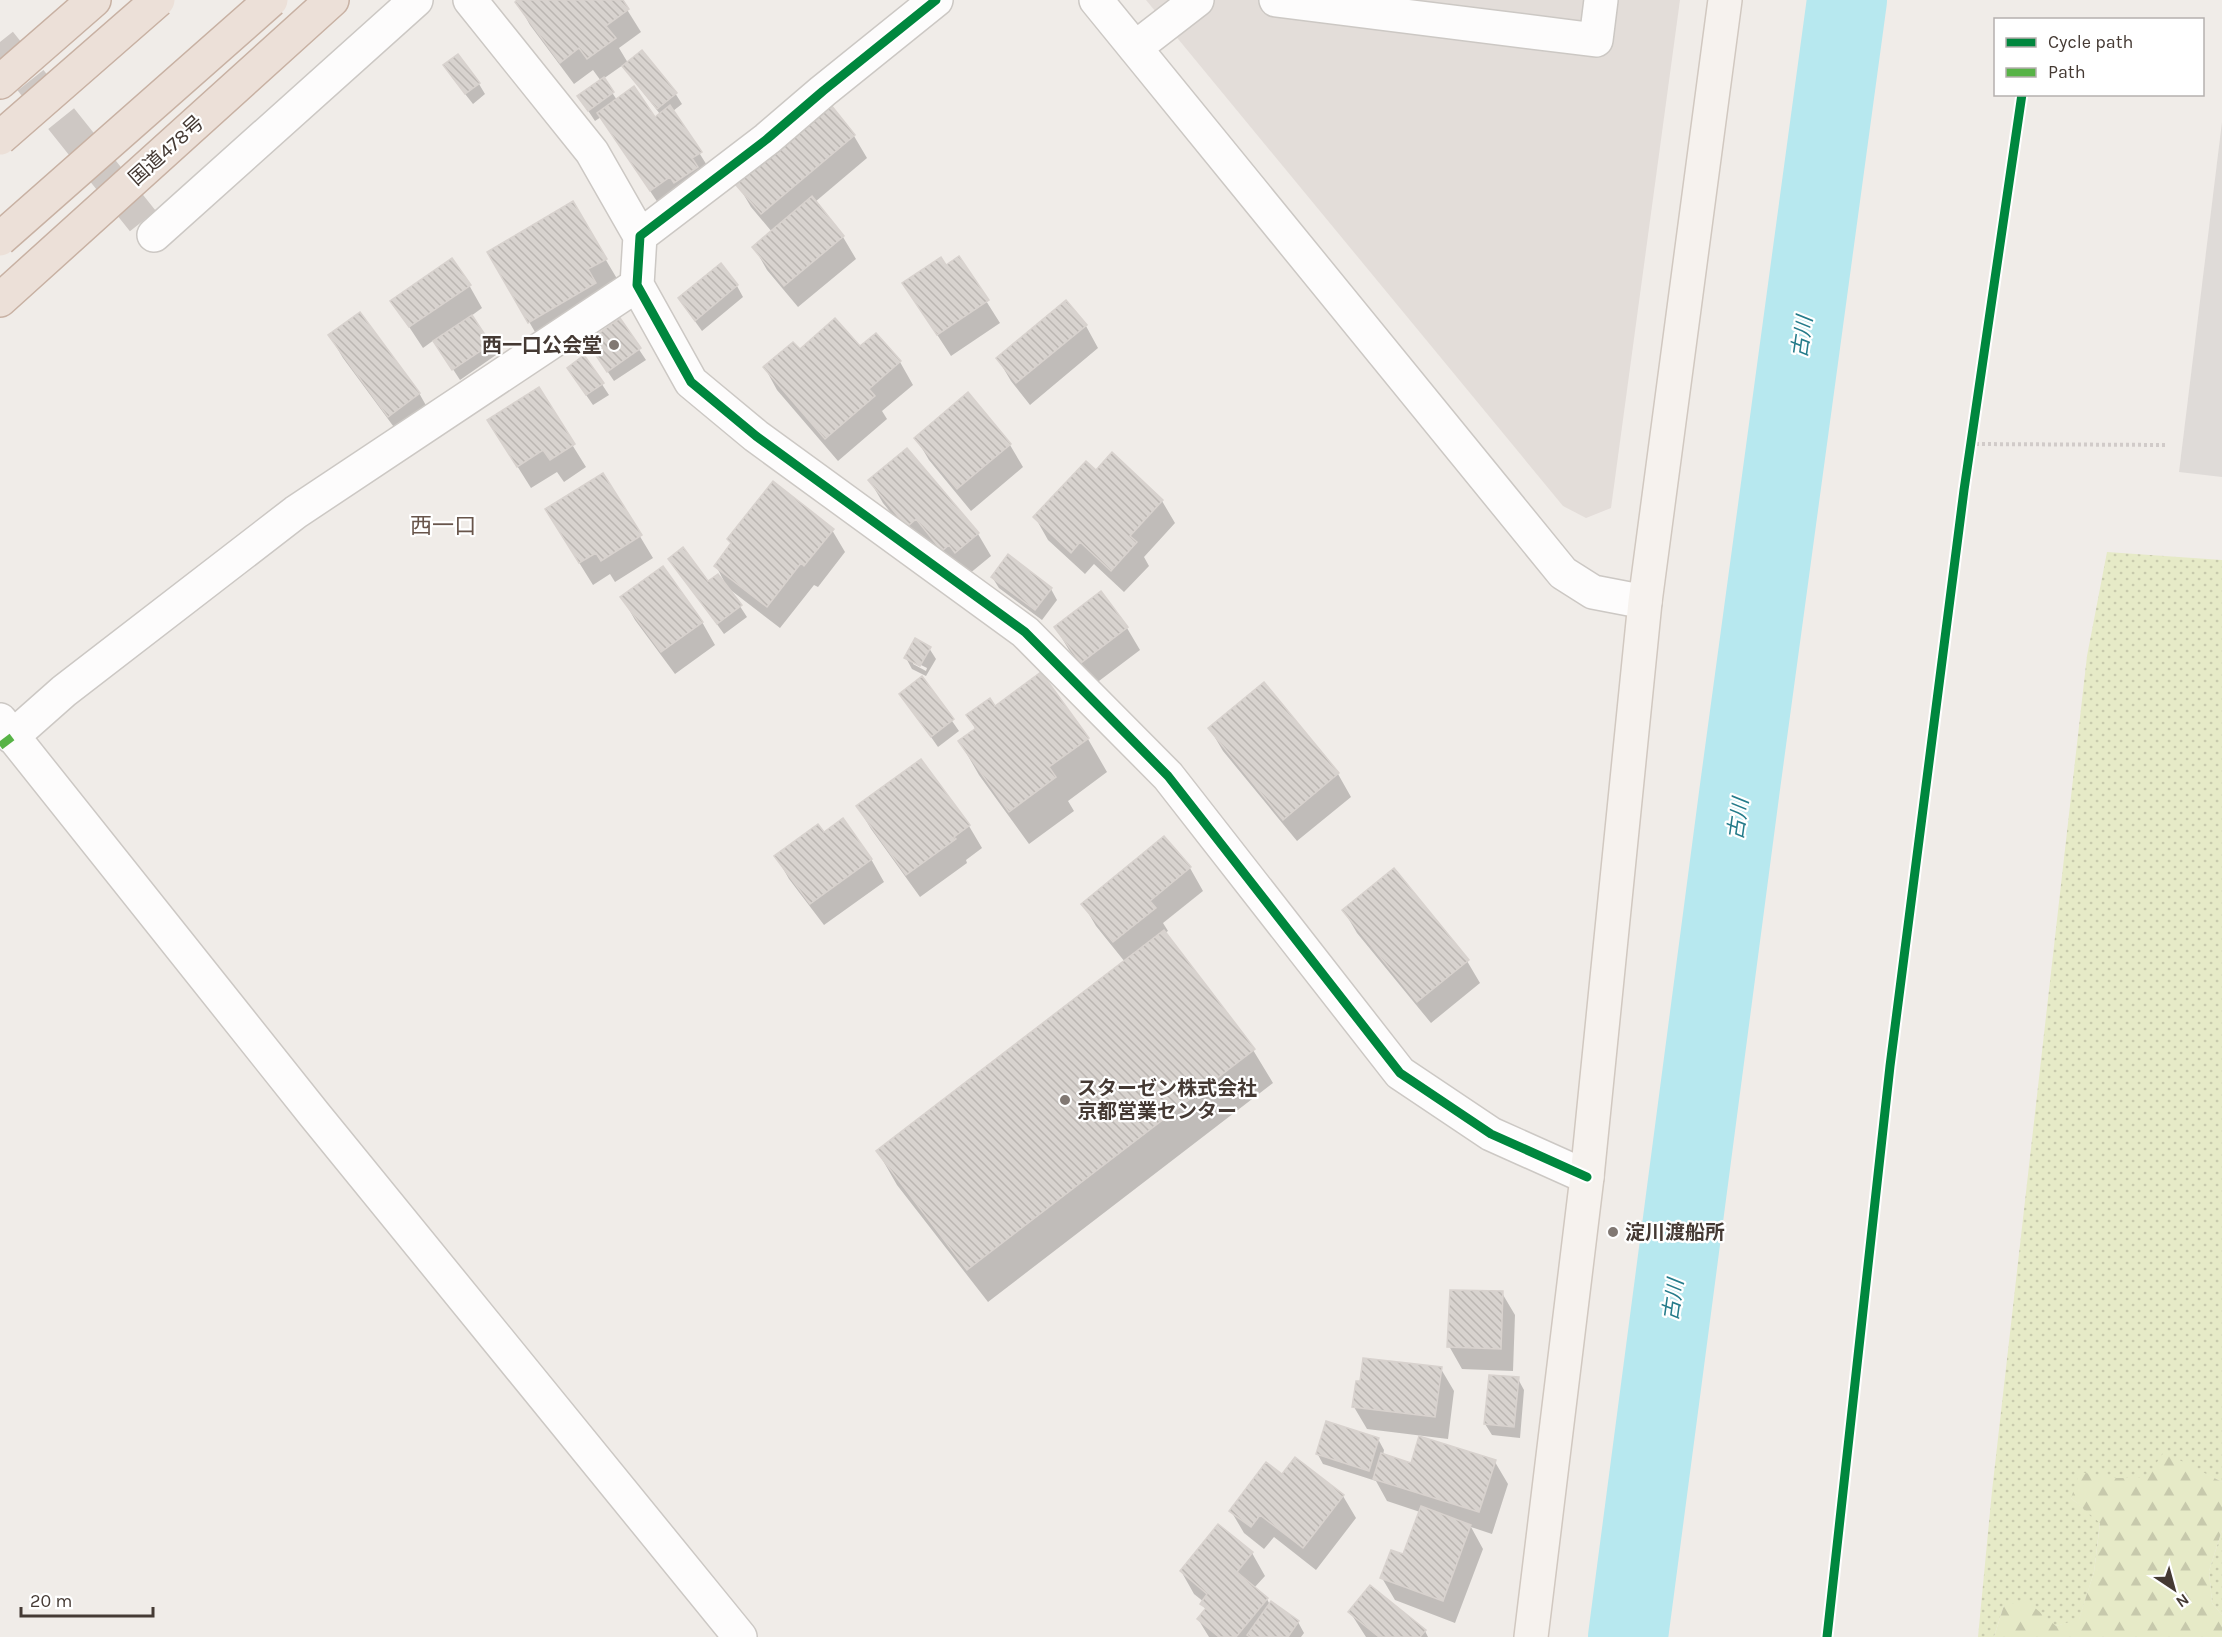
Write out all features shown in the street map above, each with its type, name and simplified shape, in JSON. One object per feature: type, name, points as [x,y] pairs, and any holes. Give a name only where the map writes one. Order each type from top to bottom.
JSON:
[{"type":"highway","points":[[0,82],[94,0]]},
{"type":"highway","points":[[0,138],[158,0]]},
{"type":"highway","points":[[0,239],[272,0]]},
{"type":"highway","name":"国道478号","points":[[0,300],[332,0]]},
{"type":"street","points":[[154,235],[416,0]]},
{"type":"street","points":[[470,0],[592,152],[640,236],[638,285],[691,382],[756,436],[1025,632],[1168,776],[1400,1073],[1491,1134],[1587,1177]]},
{"type":"street","points":[[640,236],[767,140],[823,91],[936,0]]},
{"type":"street","points":[[1096,0],[1563,573],[1593,592],[1645,602]]},
{"type":"street","points":[[1135,48],[1197,0]]},
{"type":"street","points":[[1276,0],[1596,40],[1601,0]]},
{"type":"street","points":[[1531,1637],[1587,1177],[1645,602],[1725,0]]},
{"type":"street","points":[[638,285],[296,512],[64,691],[4,730],[740,1637]]},
{"type":"path","points":[[1969,455],[1972,432]]},
{"type":"path","points":[[1970,444],[2166,445]]},
{"type":"shaded area","points":[[1146,0],[1680,0],[1611,508],[1586,518],[1563,506]]},
{"type":"shaded area","points":[[2222,122],[2222,477],[2179,472]]},
{"type":"green space","points":[[2107,552],[2222,560],[2222,1482],[2197,1470],[2146,1478],[2115,1478],[2071,1498],[2100,1522],[2094,1572],[2079,1620],[2056,1626],[2004,1605],[1994,1637],[1978,1637],[1992,1491],[2087,656]]},
{"type":"green space","points":[[2164,1452],[2222,1482],[2222,1530],[2209,1571],[2212,1603],[2222,1615],[2222,1637],[1994,1637],[2004,1605],[2027,1601],[2056,1626],[2079,1619],[2094,1572],[2100,1523],[2071,1498],[2080,1472],[2115,1478],[2146,1478]]},
{"type":"green space","points":[[2222,1530],[2222,1615],[2212,1603],[2209,1571]]},
{"type":"building","points":[[517,0],[623,0],[629,9],[606,26],[616,38],[587,59],[579,48],[560,63],[515,2]]},
{"type":"building","points":[[642,50],[677,93],[657,109],[622,66]]},
{"type":"building","points":[[458,54],[480,83],[465,94],[443,65]]},
{"type":"building","points":[[604,77],[614,92],[588,111],[577,96]]},
{"type":"building","points":[[634,86],[655,117],[670,105],[702,152],[692,158],[698,167],[674,183],[670,177],[650,191],[597,113]]},
{"type":"building","points":[[831,105],[855,135],[761,214],[736,185]]},
{"type":"building","points":[[812,196],[844,236],[784,286],[752,247]]},
{"type":"building","points":[[573,201],[607,259],[588,269],[596,283],[528,323],[487,252]]},
{"type":"building","points":[[959,256],[989,300],[937,335],[902,283],[941,257],[946,265]]},
{"type":"building","points":[[452,258],[471,285],[409,327],[390,301]]},
{"type":"building","points":[[721,263],[738,285],[695,321],[678,298]]},
{"type":"building","points":[[1066,300],[1087,325],[1016,383],[996,358]]},
{"type":"building","points":[[360,312],[420,393],[388,417],[328,335]]},
{"type":"building","points":[[472,315],[491,344],[452,370],[433,341]]},
{"type":"building","name":"西一口公会堂","points":[[620,318],[641,348],[607,372],[587,342]]},
{"type":"building","points":[[835,318],[860,346],[876,333],[901,361],[869,389],[875,396],[825,439],[763,367],[793,342],[800,349]]},
{"type":"building","points":[[584,355],[604,383],[586,395],[567,368]]},
{"type":"building","points":[[539,387],[575,444],[550,460],[543,450],[517,467],[487,420]]},
{"type":"building","points":[[968,392],[1011,444],[957,489],[914,438]]},
{"type":"building","points":[[907,448],[979,533],[955,553],[949,545],[942,551],[916,519],[907,527],[868,480]]},
{"type":"building","points":[[1112,452],[1163,500],[1130,536],[1137,542],[1111,571],[1080,542],[1071,553],[1033,517],[1086,461],[1096,470]]},
{"type":"building","points":[[603,473],[642,535],[601,561],[596,553],[579,563],[545,509]]},
{"type":"building","points":[[773,481],[834,529],[804,566],[801,563],[767,607],[714,566],[731,543],[727,539]]},
{"type":"building","points":[[683,547],[708,581],[718,574],[742,605],[717,624],[668,559]]},
{"type":"building","points":[[1008,554],[1052,588],[1035,610],[991,577]]},
{"type":"building","points":[[663,566],[703,622],[661,652],[620,597]]},
{"type":"building","points":[[1101,591],[1128,627],[1081,663],[1054,627]]},
{"type":"building","points":[[915,638],[931,647],[920,666],[904,658]]},
{"type":"building","points":[[1041,672],[1089,738],[1049,767],[1056,777],[1009,812],[958,741],[976,728],[966,715],[990,698],[995,706]]},
{"type":"building","points":[[922,676],[954,719],[931,737],[899,694]]},
{"type":"building","points":[[1264,682],[1339,773],[1283,820],[1208,728]]},
{"type":"building","points":[[921,759],[970,825],[954,837],[956,839],[906,875],[856,806]]},
{"type":"building","points":[[843,818],[872,859],[810,904],[774,856],[818,824],[824,832]]},
{"type":"building","points":[[1164,836],[1191,867],[1150,901],[1156,908],[1113,942],[1081,904]]},
{"type":"building","points":[[1394,868],[1469,960],[1417,1002],[1342,910]]},
{"type":"building","name":"スターゼン株式会社 京都営業センター","points":[[1164,930],[1255,1049],[967,1270],[876,1151]]},
{"type":"building","points":[[1450,1290],[1503,1291],[1501,1349],[1447,1347]]},
{"type":"building","points":[[1363,1358],[1442,1367],[1435,1417],[1352,1407],[1356,1381],[1360,1381]]},
{"type":"building","points":[[1489,1375],[1519,1377],[1514,1427],[1484,1424]]},
{"type":"building","points":[[1326,1421],[1379,1438],[1369,1471],[1316,1454]]},
{"type":"building","points":[[1419,1436],[1496,1460],[1479,1512],[1373,1479],[1381,1453],[1411,1463]]},
{"type":"building","points":[[1295,1457],[1344,1495],[1303,1548],[1260,1515],[1251,1527],[1229,1511],[1266,1462],[1282,1474]]},
{"type":"building","points":[[1421,1506],[1471,1525],[1443,1601],[1380,1578],[1391,1550],[1403,1554]]},
{"type":"building","points":[[1218,1524],[1253,1552],[1237,1572],[1268,1598],[1236,1637],[1219,1637],[1197,1619],[1206,1608],[1200,1604],[1207,1594],[1180,1571]]},
{"type":"building","points":[[1370,1585],[1426,1630],[1420,1637],[1379,1637],[1348,1612]]},
{"type":"building","points":[[1271,1601],[1299,1621],[1288,1637],[1250,1637],[1247,1635]]},
{"type":"waterway","name":"古川","points":[[1628,1637],[1847,0]]},
{"type":"tunnel","points":[[0,42],[154,235]]},
{"type":"marked path","points":[[0,746],[12,737]]},
{"type":"cycle path","points":[[936,0],[767,139],[640,236],[637,285],[691,382],[756,436],[1025,632],[1168,776],[1400,1073],[1491,1134],[1587,1177]]},
{"type":"cycle path","points":[[1827,1637],[1890,1066],[1964,490],[2022,96]]},
{"type":"place","name":"西一口公会堂","points":[[614,345]]},
{"type":"place","name":"スターゼン株式会社 京都営業センター","points":[[1065,1100]]},
{"type":"place","name":"淀川渡船所","points":[[1613,1232]]},
{"type":"district","name":"西一口","points":[[443,525]]}]
